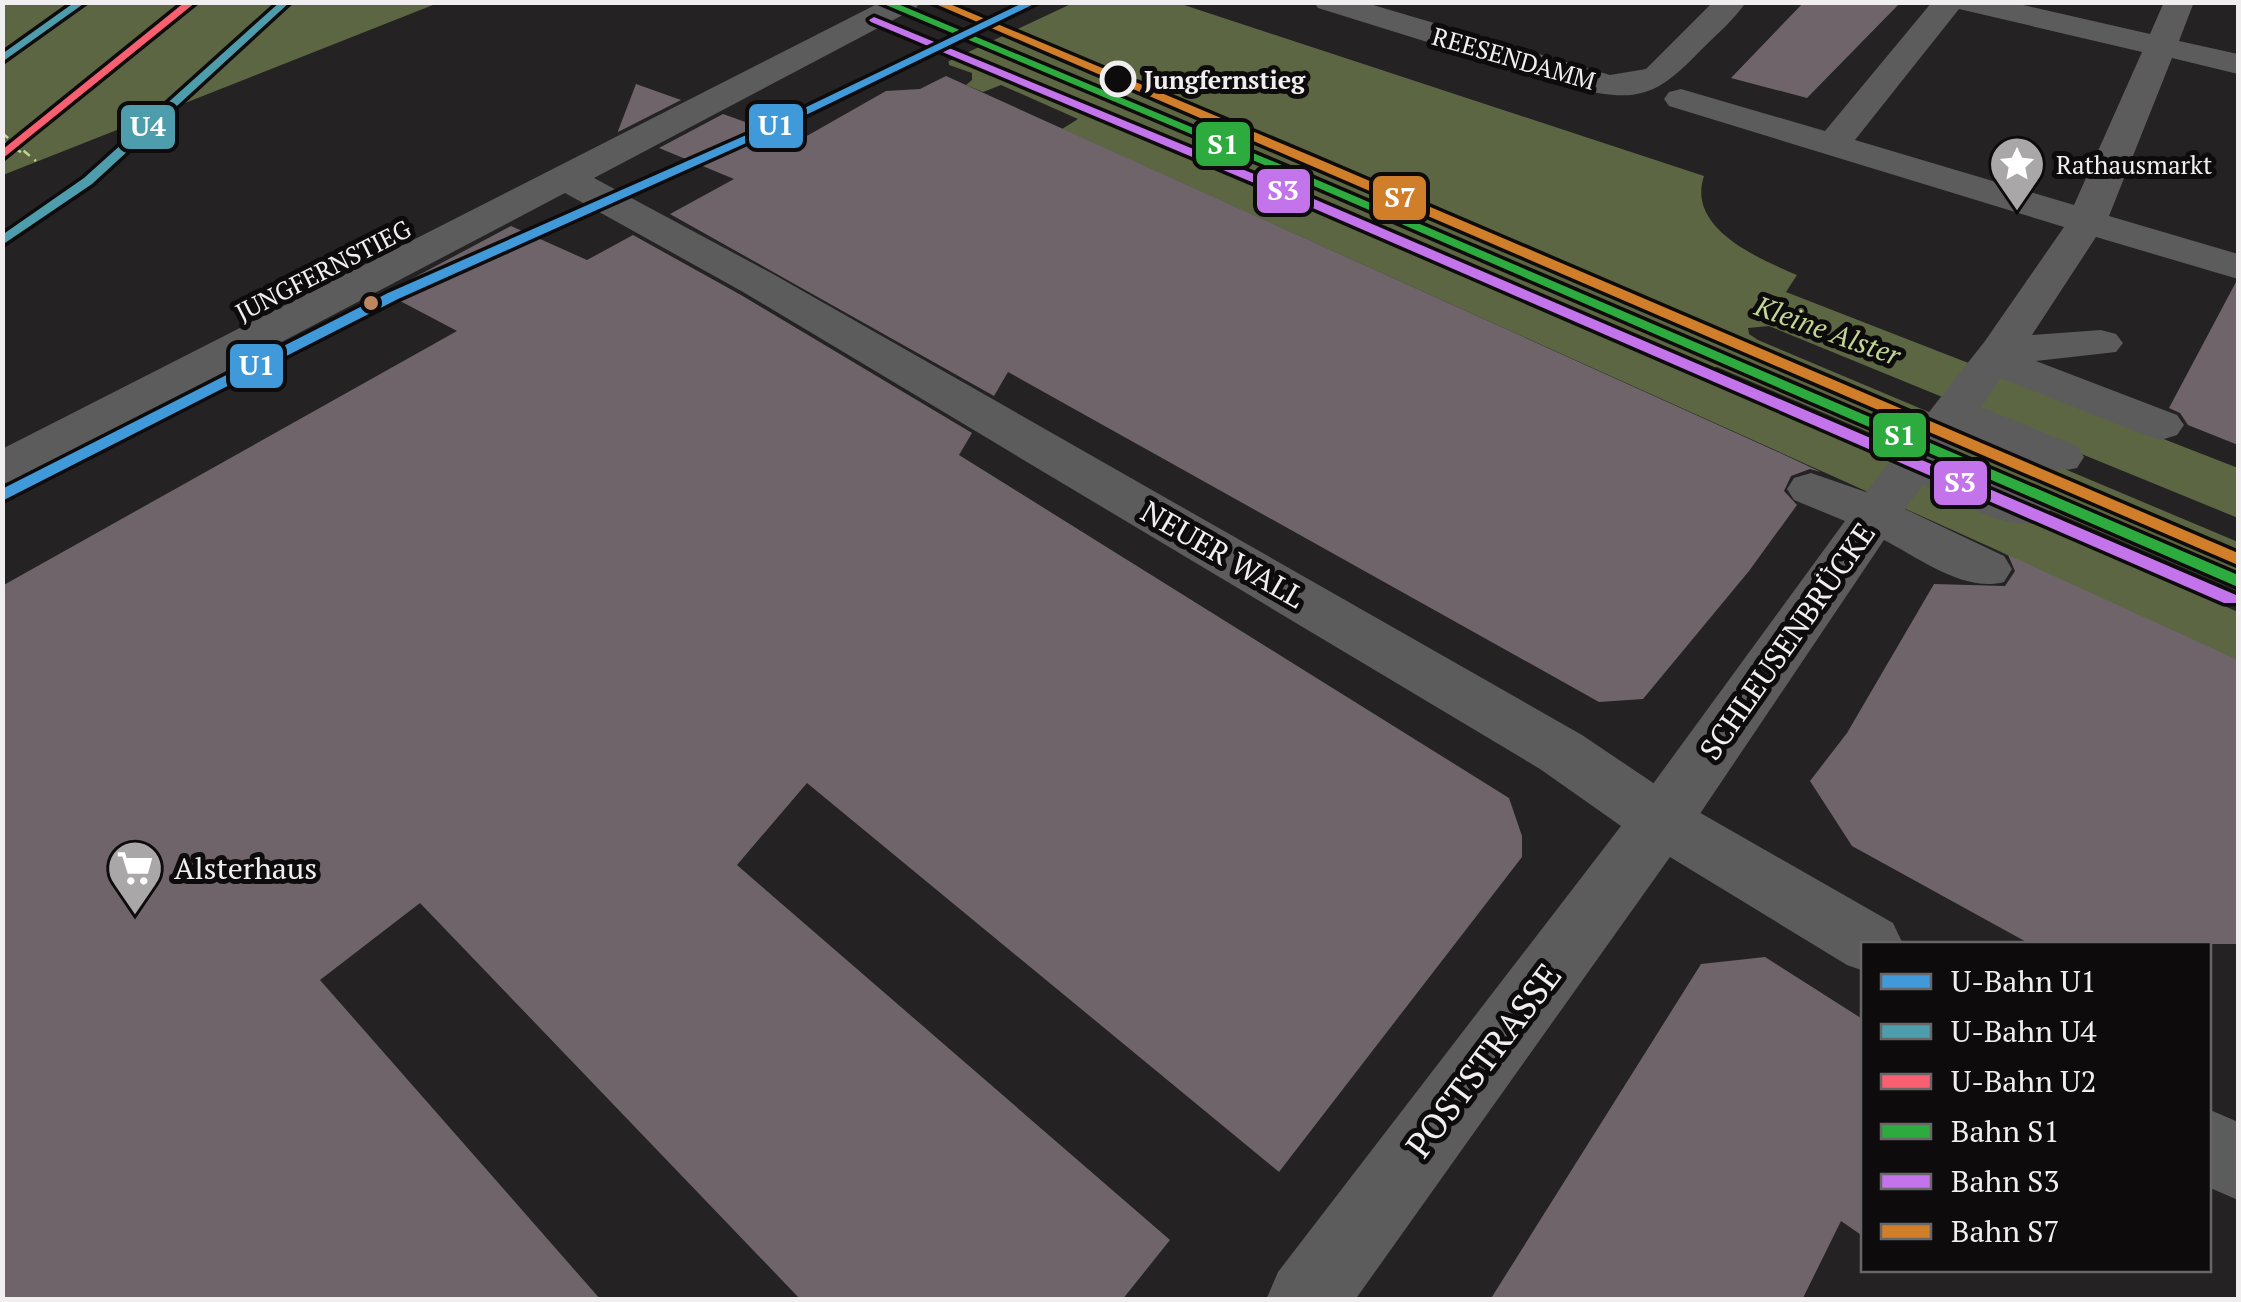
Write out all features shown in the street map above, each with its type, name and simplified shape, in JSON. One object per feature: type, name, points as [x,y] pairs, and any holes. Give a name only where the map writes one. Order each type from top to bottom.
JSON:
[{"type":"street","name":"JUNGFERNSTIEG","points":[[2,430],[842,20],[905,2]]},
{"type":"street","name":"REESENDAMM","points":[[1329,2],[1587,81],[1630,86],[1658,76],[1731,2]]},
{"type":"street","points":[[1832,145],[1949,2]]},
{"type":"street","points":[[1968,2],[2238,64]]},
{"type":"street","name":"SCHLEUSENBRÜCKE","points":[[1661,820],[2087,222],[2179,2]]},
{"type":"street","name":"JUNGFERNSTIEG","points":[[2,469],[568,179],[842,20]]},
{"type":"street","points":[[1682,99],[2238,267]]},
{"type":"street","name":"NEUER WALL","points":[[568,179],[758,283],[1306,602],[1560,752],[1661,820],[1867,942]]},
{"type":"street","points":[[1994,357],[2102,343]]},
{"type":"street","points":[[1994,357],[2161,426]]},
{"type":"street","points":[[1953,412],[2060,457]]},
{"type":"street","points":[[1810,490],[1892,492],[2025,510]]},
{"type":"street","points":[[1892,492],[1986,569]]},
{"type":"street","name":"POSTSTRASSE","points":[[1306,1300],[1661,820]]},
{"type":"street","points":[[2211,1148],[2238,1163]]},
{"type":"water","points":[[3,2],[438,2],[438,3],[3,175]]},
{"type":"water","name":"Kleine Alster","points":[[765,3],[1178,3],[1704,176],[1701,195],[1706,212],[1716,226],[1747,251],[1797,275],[1786,292],[2238,468],[2238,518],[1769,326],[1748,328],[1749,334],[1758,340],[2238,542],[2238,591],[1717,367],[1703,371],[1711,381],[2238,612],[2238,670],[2065,590],[2065,583],[1999,551],[1062,129],[1078,119],[1001,85],[983,92],[966,85],[972,80],[972,73],[949,65],[948,58]]},
{"type":"pier","points":[[760,2],[1073,3],[947,62],[763,7]]},
{"type":"building","points":[[1804,2],[1901,2],[1807,98],[1731,78]]},
{"type":"building","points":[[946,76],[1821,472],[1810,469],[1791,476],[1784,491],[1797,505],[1749,571],[1643,699],[1599,702],[1008,372],[994,396],[670,214],[734,179],[659,148],[723,114],[798,141],[886,91],[920,89]]},
{"type":"building","points":[[636,84],[681,100],[618,132],[618,131]]},
{"type":"building","points":[[511,226],[587,260],[633,235],[741,295],[972,433],[959,455],[1509,798],[1522,836],[1522,857],[1279,1172],[807,783],[737,865],[1170,1240],[1122,1300],[801,1300],[420,903],[320,980],[601,1300],[2,1300],[2,586],[457,331],[385,293]]},
{"type":"building","points":[[2236,282],[2238,445],[2188,425],[2180,413],[2169,408]]},
{"type":"building","points":[[2008,555],[2238,660],[2238,944],[2026,942],[1852,846],[1810,781],[1847,733],[1934,584],[2005,586],[2015,571]]},
{"type":"building","points":[[1765,957],[1861,1018],[1861,1235],[1841,1221],[1802,1300],[1490,1300],[1701,964]]},
{"type":"ferry route","points":[[2,133],[36,161]]},
{"type":"ferry route","points":[[2,141],[26,155]]},
{"type":"metro line","name":"U4","points":[[2,59],[82,2]]},
{"type":"metro line","name":"U2","points":[[2,156],[192,2]]},
{"type":"metro line","name":"U4","points":[[2,241],[88,181],[286,2]]},
{"type":"metro line","name":"U1","points":[[2,496],[393,296],[771,128],[1034,2]]},
{"type":"rail line","name":"S1","points":[[883,2],[1304,178],[2238,581]]},
{"type":"rail line","name":"S7","points":[[935,2],[2238,559]]},
{"type":"rail line","name":"S3","points":[[874,20],[1296,196],[2230,599]]},
{"type":"place","name":"Jungfernstieg","points":[[1118,79]]},
{"type":"place","name":"Rathausmarkt","points":[[2017,213]]},
{"type":"place","name":"Alsterhaus","points":[[135,917]]}]
